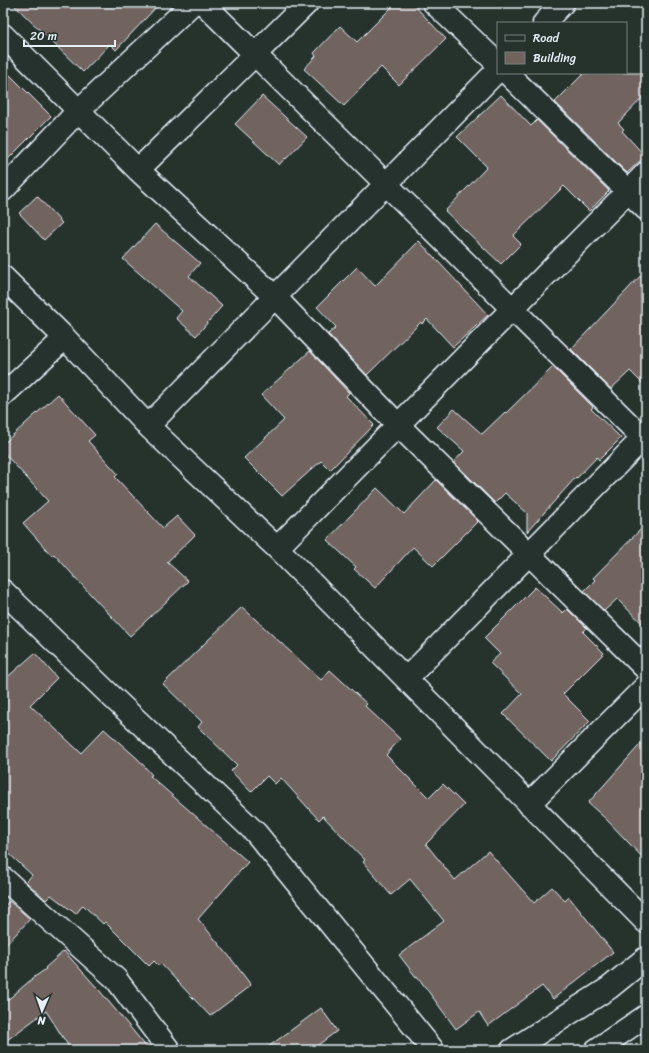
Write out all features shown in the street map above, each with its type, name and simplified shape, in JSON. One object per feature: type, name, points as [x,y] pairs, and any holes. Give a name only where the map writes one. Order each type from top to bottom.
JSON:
[{"type":"street","points":[[3,190],[78,110],[193,3]]},
{"type":"street","points":[[203,3],[512,309],[645,438],[406,679]]},
{"type":"street","points":[[138,170],[306,3]]},
{"type":"street","points":[[434,3],[497,63]]},
{"type":"street","points":[[545,22],[563,3]]},
{"type":"street","points":[[3,35],[138,170],[275,297],[398,426],[646,669]]},
{"type":"street","points":[[148,426],[497,71]]},
{"type":"street","points":[[508,74],[646,209]]},
{"type":"street","points":[[277,548],[646,173]]},
{"type":"street","points":[[3,277],[65,338],[148,426],[277,548],[646,922]]},
{"type":"street","points":[[3,396],[65,338]]},
{"type":"street","points":[[3,591],[108,694],[256,833],[433,1050]]},
{"type":"street","points":[[529,804],[646,686]]},
{"type":"street","points":[[3,878],[116,979],[169,1050]]},
{"type":"street","points":[[512,1050],[609,988],[646,958]]},
{"type":"street","points":[[596,1050],[646,1016]]},
{"type":"building","points":[[12,3],[160,3],[116,50],[110,44],[83,72]]},
{"type":"building","points":[[396,3],[412,3],[446,39],[399,85],[381,67],[344,106],[304,69],[316,56],[314,53],[340,26],[357,42]]},
{"type":"building","points":[[3,68],[51,116],[3,164]]},
{"type":"building","points":[[646,73],[646,94],[618,123],[624,129],[622,131],[645,156],[627,173],[555,102],[583,74]]},
{"type":"building","points":[[501,95],[531,126],[537,120],[609,191],[589,211],[564,186],[513,236],[521,244],[501,264],[445,211],[487,167],[457,137]]},
{"type":"building","points":[[262,96],[307,137],[279,165],[235,124]]},
{"type":"building","points":[[37,196],[62,223],[44,240],[19,213]]},
{"type":"building","points":[[155,224],[200,263],[189,276],[222,306],[196,336],[176,318],[182,311],[123,259]]},
{"type":"building","points":[[419,241],[488,315],[453,347],[427,319],[422,324],[421,322],[367,375],[328,334],[336,327],[317,307],[357,267],[375,286]]},
{"type":"building","points":[[646,270],[646,387],[630,371],[611,389],[571,349]]},
{"type":"building","points":[[310,351],[349,393],[346,396],[374,425],[330,470],[321,461],[282,496],[244,458],[284,420],[261,395]]},
{"type":"building","points":[[553,367],[593,407],[591,409],[621,438],[599,460],[597,457],[577,478],[576,477],[527,532],[527,513],[505,493],[495,503],[454,462],[464,451],[437,427],[454,409],[482,434]]},
{"type":"building","points":[[58,394],[95,435],[88,441],[118,474],[115,477],[163,528],[177,516],[195,535],[167,562],[188,581],[130,636],[54,554],[52,556],[23,523],[48,501],[3,452],[3,444]]},
{"type":"building","points":[[436,480],[478,521],[433,566],[413,547],[375,588],[354,569],[356,567],[327,540],[377,488],[404,514]]},
{"type":"building","points":[[646,524],[646,627],[617,599],[604,611],[584,591],[595,580],[593,578]]},
{"type":"building","points":[[535,587],[563,613],[567,609],[587,628],[583,632],[604,653],[563,694],[590,721],[551,761],[503,714],[522,694],[490,663],[500,654],[484,638]]},
{"type":"building","points":[[242,607],[321,680],[330,670],[367,704],[365,706],[400,739],[386,755],[429,798],[443,784],[464,805],[426,844],[455,880],[488,851],[534,903],[552,887],[565,901],[569,897],[613,952],[553,999],[542,986],[488,1026],[479,1012],[456,1029],[417,976],[416,977],[399,955],[444,921],[410,879],[391,895],[363,862],[365,860],[323,816],[319,820],[281,778],[275,784],[267,776],[251,792],[231,771],[237,765],[198,727],[202,722],[163,684]]},
{"type":"building","points":[[35,653],[57,678],[30,705],[81,753],[104,729],[138,759],[152,775],[150,776],[248,862],[198,919],[251,985],[210,1016],[161,964],[159,966],[154,961],[149,966],[105,922],[103,924],[83,905],[76,914],[51,895],[46,900],[26,882],[32,875],[3,848],[3,679],[4,680]]},
{"type":"building","points":[[646,738],[646,861],[606,819],[588,803]]},
{"type":"building","points":[[9,901],[30,919],[3,948],[3,908]]},
{"type":"building","points":[[64,951],[149,1050],[71,1050],[46,1011],[3,1043],[3,1004],[33,978],[46,969],[45,968]]},
{"type":"building","points":[[321,1008],[337,1031],[311,1050],[264,1050]]}]
